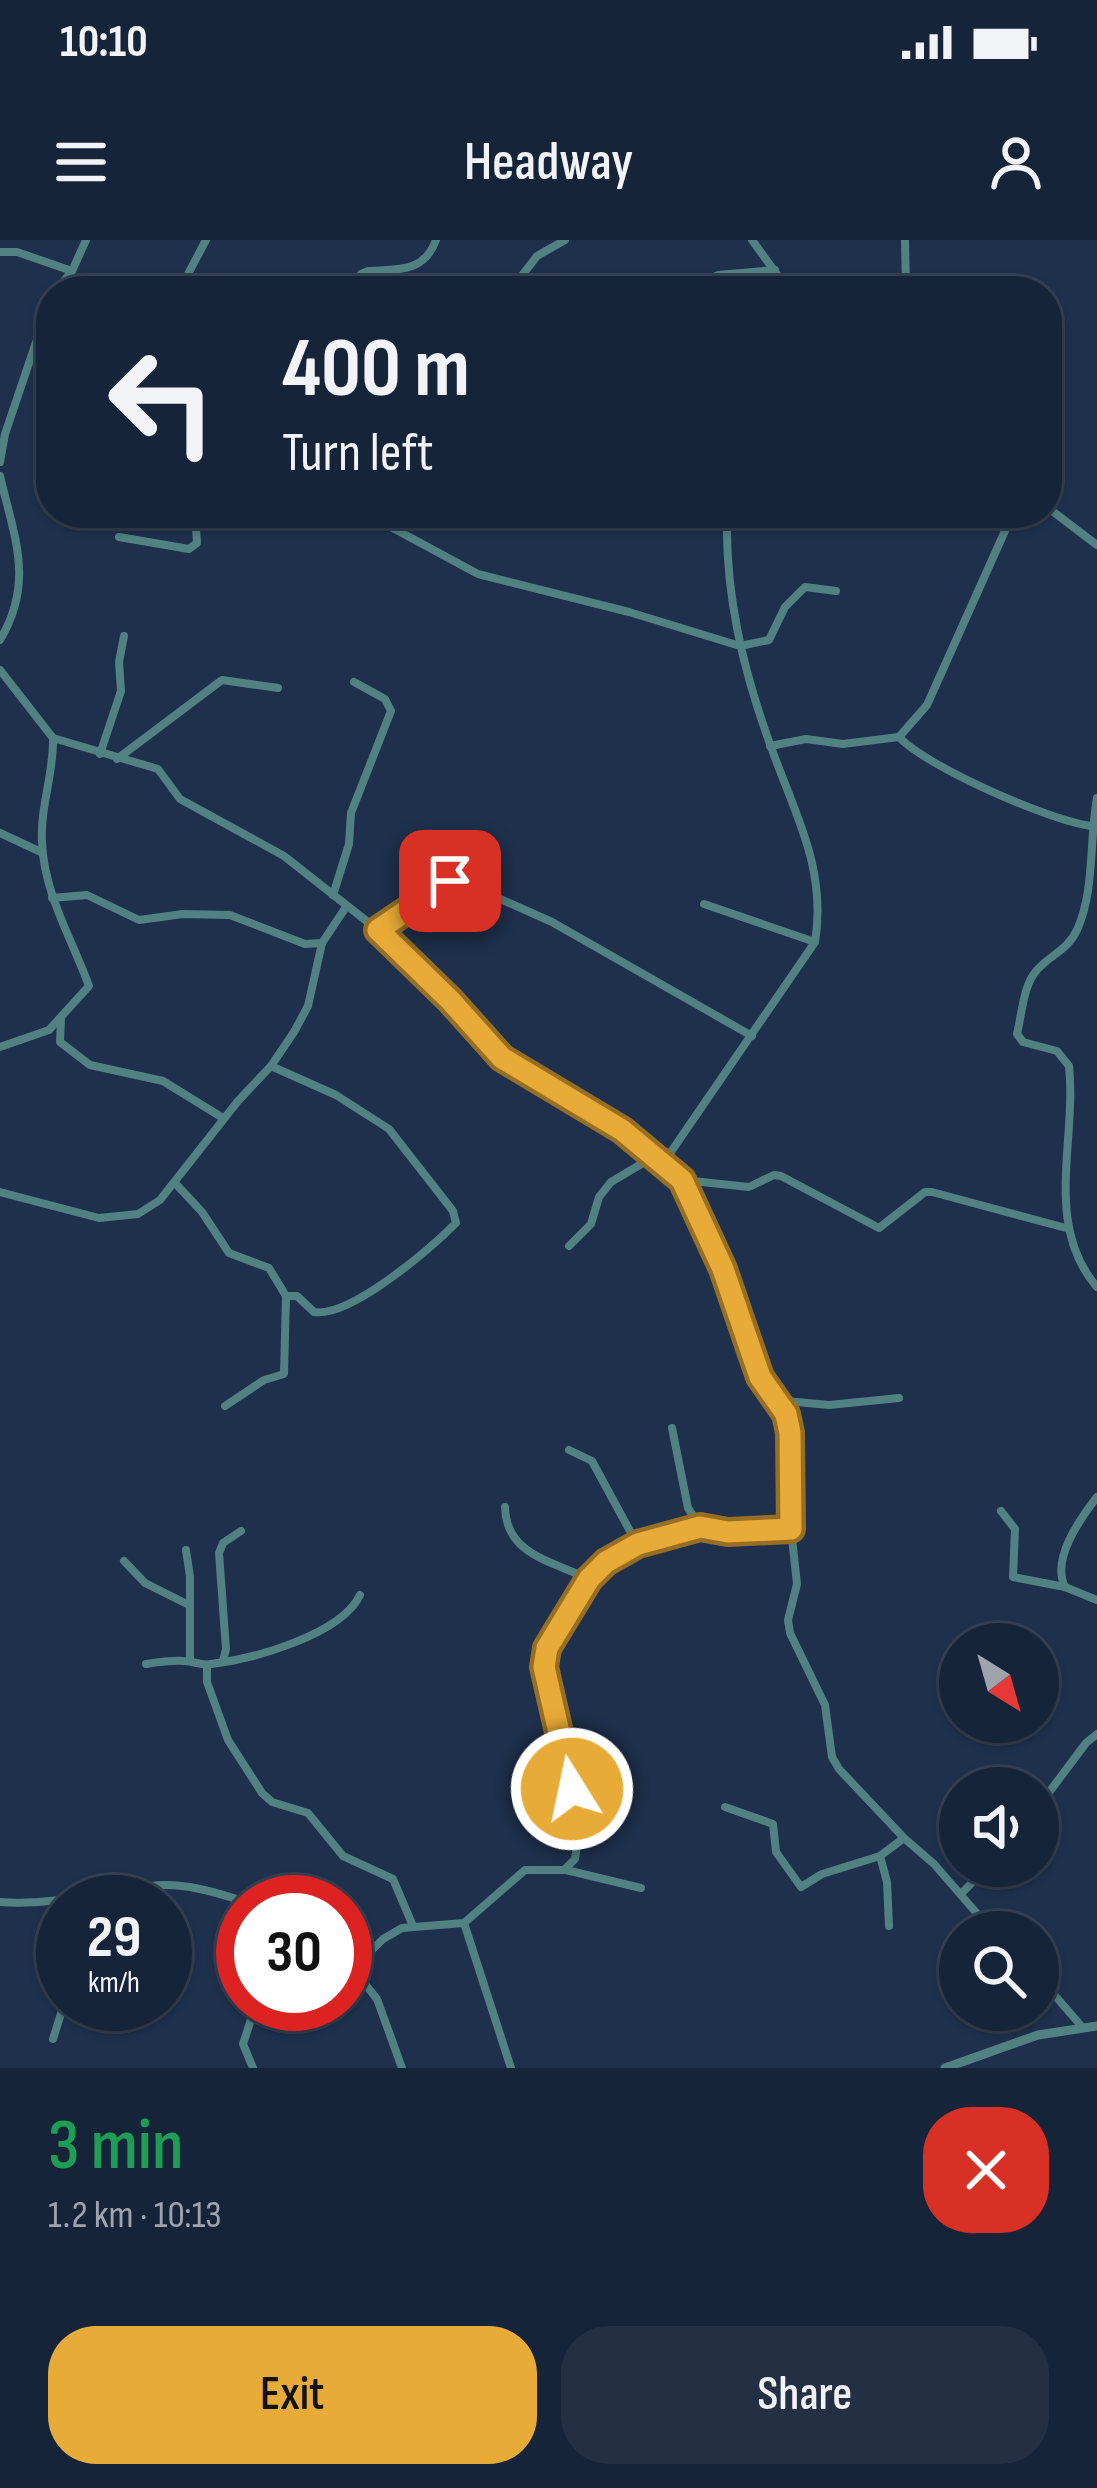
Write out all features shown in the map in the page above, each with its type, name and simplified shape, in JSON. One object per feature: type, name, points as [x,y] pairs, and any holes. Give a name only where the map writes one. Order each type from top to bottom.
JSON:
[{"type":"street","points":[[68,276],[86,240]]},
{"type":"street","points":[[187,276],[206,240]]},
{"type":"street","points":[[360,276],[416,266],[431,254],[436,240]]},
{"type":"street","points":[[521,276],[536,256],[565,240]]},
{"type":"street","points":[[752,240],[779,276]]},
{"type":"street","points":[[905,240],[906,276]]},
{"type":"street","points":[[0,252],[17,252],[72,271]]},
{"type":"street","points":[[716,276],[775,270]]},
{"type":"street","points":[[0,462],[36,344]]},
{"type":"street","points":[[0,476],[21,569],[16,606],[0,640]]},
{"type":"street","points":[[1062,517],[1097,544]]},
{"type":"street","points":[[118,537],[189,549],[197,544],[196,528]]},
{"type":"street","points":[[390,528],[478,574],[740,646],[769,640],[784,607],[805,587],[836,591]]},
{"type":"street","points":[[664,1162],[815,942],[820,901],[813,859],[770,746],[740,646],[725,562],[726,528]]},
{"type":"street","points":[[770,746],[806,739],[843,744],[899,737],[927,705],[1006,528]]},
{"type":"street","points":[[100,754],[121,692],[119,662],[124,636]]},
{"type":"street","points":[[0,670],[52,738],[158,769],[180,800],[284,856],[378,930],[502,1058],[622,1130],[682,1180],[723,1269],[760,1377],[786,1414],[796,1584],[788,1620],[825,1705],[832,1757],[865,1800],[975,1911]]},
{"type":"street","points":[[117,759],[222,680],[278,688]]},
{"type":"street","points":[[333,895],[349,844],[351,813],[391,711],[385,699],[354,682]]},
{"type":"street","points":[[899,737],[917,752],[1019,803],[1070,824],[1092,826]]},
{"type":"street","points":[[0,1046],[49,1030],[89,986],[52,898],[43,853],[52,738]]},
{"type":"street","points":[[1097,798],[1092,826],[1093,884],[1071,942],[1029,981],[1017,1034],[1023,1042],[1057,1051],[1070,1066],[1066,1228],[1097,1287]]},
{"type":"street","points":[[0,833],[43,853]]},
{"type":"street","points":[[378,930],[437,888],[460,881],[552,922],[752,1036]]},
{"type":"street","points":[[52,898],[88,895],[139,920],[230,915],[305,944],[322,943]]},
{"type":"street","points":[[704,904],[815,942]]},
{"type":"street","points":[[0,1192],[99,1218],[147,1210],[176,1184],[224,1118],[272,1066],[308,1006],[322,943],[346,907]]},
{"type":"street","points":[[61,1017],[60,1042],[79,1059],[163,1081],[224,1118]]},
{"type":"street","points":[[272,1066],[336,1095],[389,1129],[456,1219],[442,1237],[378,1286],[333,1310],[314,1312],[291,1294],[286,1296]]},
{"type":"street","points":[[569,1246],[591,1224],[599,1197],[611,1182],[643,1163],[664,1162]]},
{"type":"street","points":[[682,1180],[749,1187],[781,1176],[879,1228],[925,1192],[932,1192],[1066,1228]]},
{"type":"street","points":[[176,1184],[229,1253],[269,1268],[286,1296],[284,1374],[225,1406]]},
{"type":"street","points":[[775,1400],[830,1405],[898,1398]]},
{"type":"street","points":[[672,1428],[688,1508],[700,1527]]},
{"type":"street","points":[[569,1450],[592,1461],[638,1544]]},
{"type":"street","points":[[1065,1587],[1060,1571],[1068,1546],[1097,1496]]},
{"type":"street","points":[[505,1508],[509,1536],[522,1548],[589,1579]]},
{"type":"street","points":[[1001,1511],[1015,1528],[1013,1577],[1065,1587],[1097,1600]]},
{"type":"street","points":[[564,1870],[575,1859],[580,1827],[544,1667],[547,1648],[589,1579],[606,1562],[638,1544],[700,1527],[728,1532],[791,1529]]},
{"type":"street","points":[[223,1661],[219,1553],[223,1543],[241,1531]]},
{"type":"street","points":[[186,1550],[190,1660]]},
{"type":"street","points":[[124,1561],[145,1583],[189,1605]]},
{"type":"street","points":[[146,1664],[190,1660],[207,1665],[295,1643],[341,1618],[360,1595]]},
{"type":"street","points":[[207,1665],[227,1740],[262,1793],[272,1802],[308,1813],[344,1856],[393,1879],[413,1926]]},
{"type":"street","points":[[1059,1779],[1097,1734]]},
{"type":"street","points":[[725,1808],[772,1824],[776,1852],[801,1887],[821,1874],[880,1856],[904,1838]]},
{"type":"street","points":[[880,1856],[887,1882],[889,1926]]},
{"type":"street","points":[[372,1950],[383,1939],[413,1926],[464,1923],[515,1875],[532,1868],[564,1870],[641,1888]]},
{"type":"street","points":[[961,1894],[968,1887]]},
{"type":"street","points":[[0,1902],[36,1903]]},
{"type":"street","points":[[464,1923],[511,2068]]},
{"type":"street","points":[[372,1992],[402,2068]]},
{"type":"street","points":[[1059,2000],[1083,2027]]},
{"type":"street","points":[[945,2068],[1006,2044],[1097,2026]]},
{"type":"street","points":[[52,2039],[55,2031]]},
{"type":"street","points":[[247,2031],[243,2044],[253,2068]]},
{"type":"route","points":[[450,881],[378,930],[502,1058],[622,1130],[682,1180],[723,1269],[760,1377],[786,1414],[790,1433],[791,1529],[686,1529],[638,1544],[606,1562],[589,1579],[547,1648],[544,1667],[572,1789]]}]
